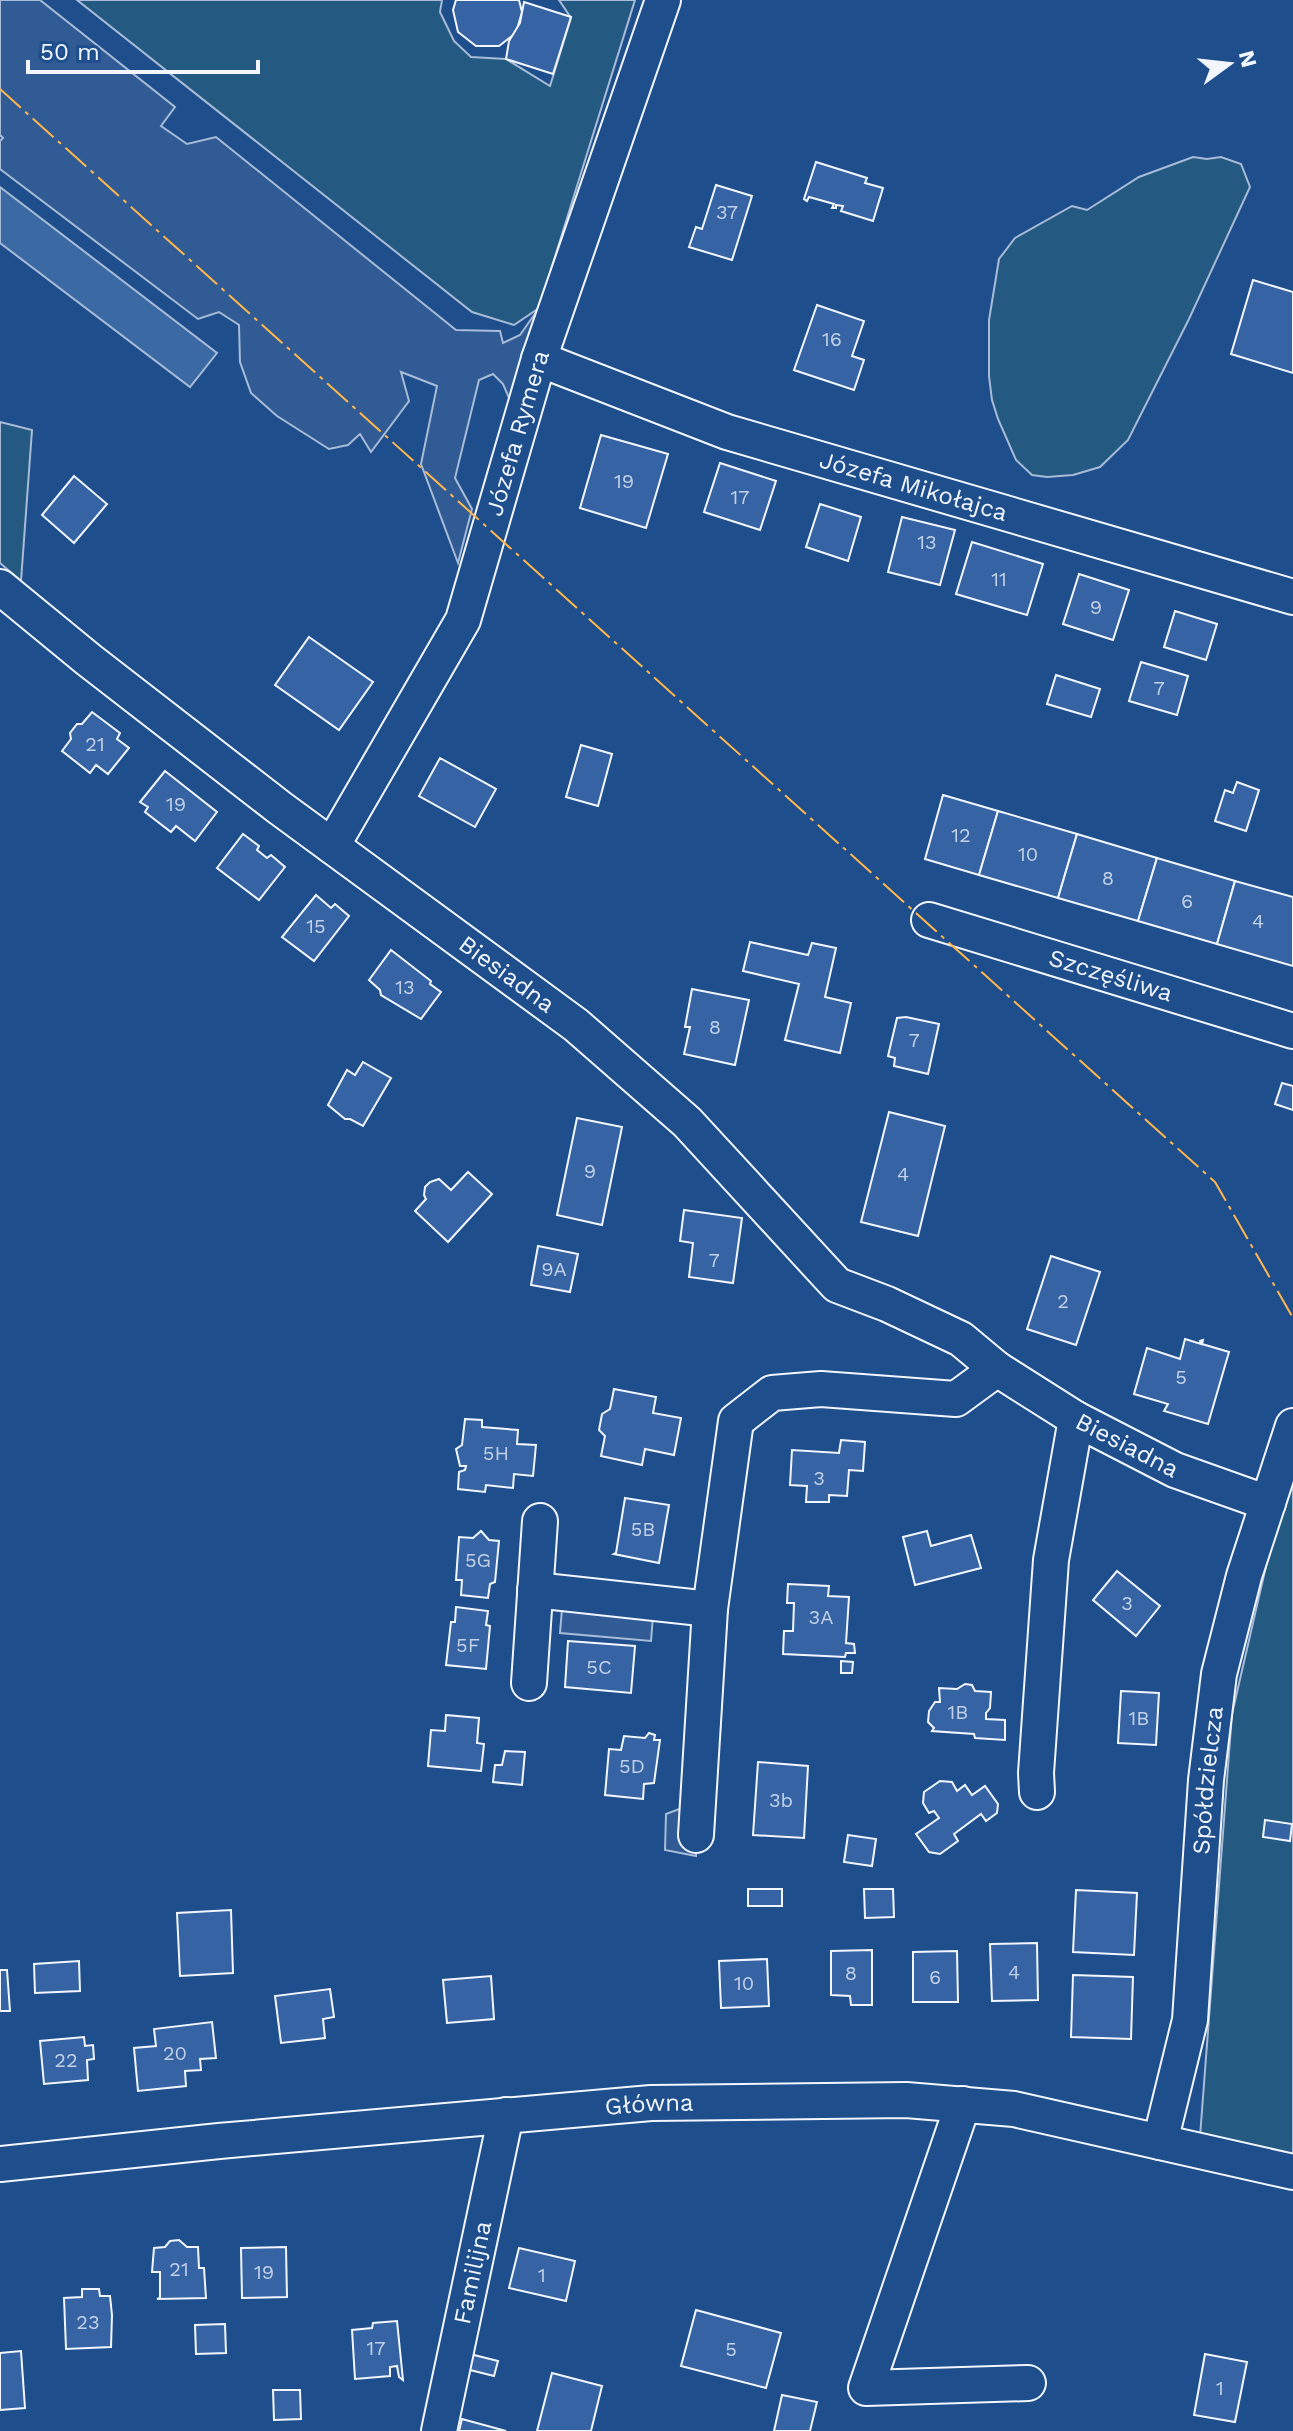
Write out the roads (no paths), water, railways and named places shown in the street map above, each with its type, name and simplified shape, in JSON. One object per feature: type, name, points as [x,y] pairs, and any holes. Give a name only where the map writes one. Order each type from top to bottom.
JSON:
[{"type":"street","name":"Józefa Rymera","points":[[332,846],[463,620],[539,359],[663,0]]},
{"type":"street","name":"Józefa Mikołajca","points":[[539,359],[727,432],[1293,597]]},
{"type":"street","name":"Biesiadna","points":[[0,587],[89,660],[332,846],[576,1025],[687,1122],[837,1285],[887,1304],[961,1339],[997,1369],[1076,1419],[1175,1470],[1268,1503]]},
{"type":"street","name":"Szczęśliwa","points":[[929,920],[1293,1031]]},
{"type":"street","points":[[696,1835],[710,1609],[736,1421],[772,1393],[821,1389],[956,1399],[997,1369]]},
{"type":"street","points":[[1037,1792],[1051,1560],[1076,1419]]},
{"type":"street","name":"Spółdzielcza","points":[[1160,2142],[1190,2020],[1206,1780],[1219,1674],[1244,1576],[1293,1426]]},
{"type":"street","points":[[529,1683],[540,1521]]},
{"type":"street","points":[[535,1590],[710,1609]]},
{"type":"street","name":"Główna","points":[[0,2164],[506,2115],[681,2103],[906,2100],[1014,2109],[1293,2172]]},
{"type":"street","points":[[963,2104],[866,2388],[1028,2383]]},
{"type":"street","name":"Familijna","points":[[439,2431],[506,2115]]}]
